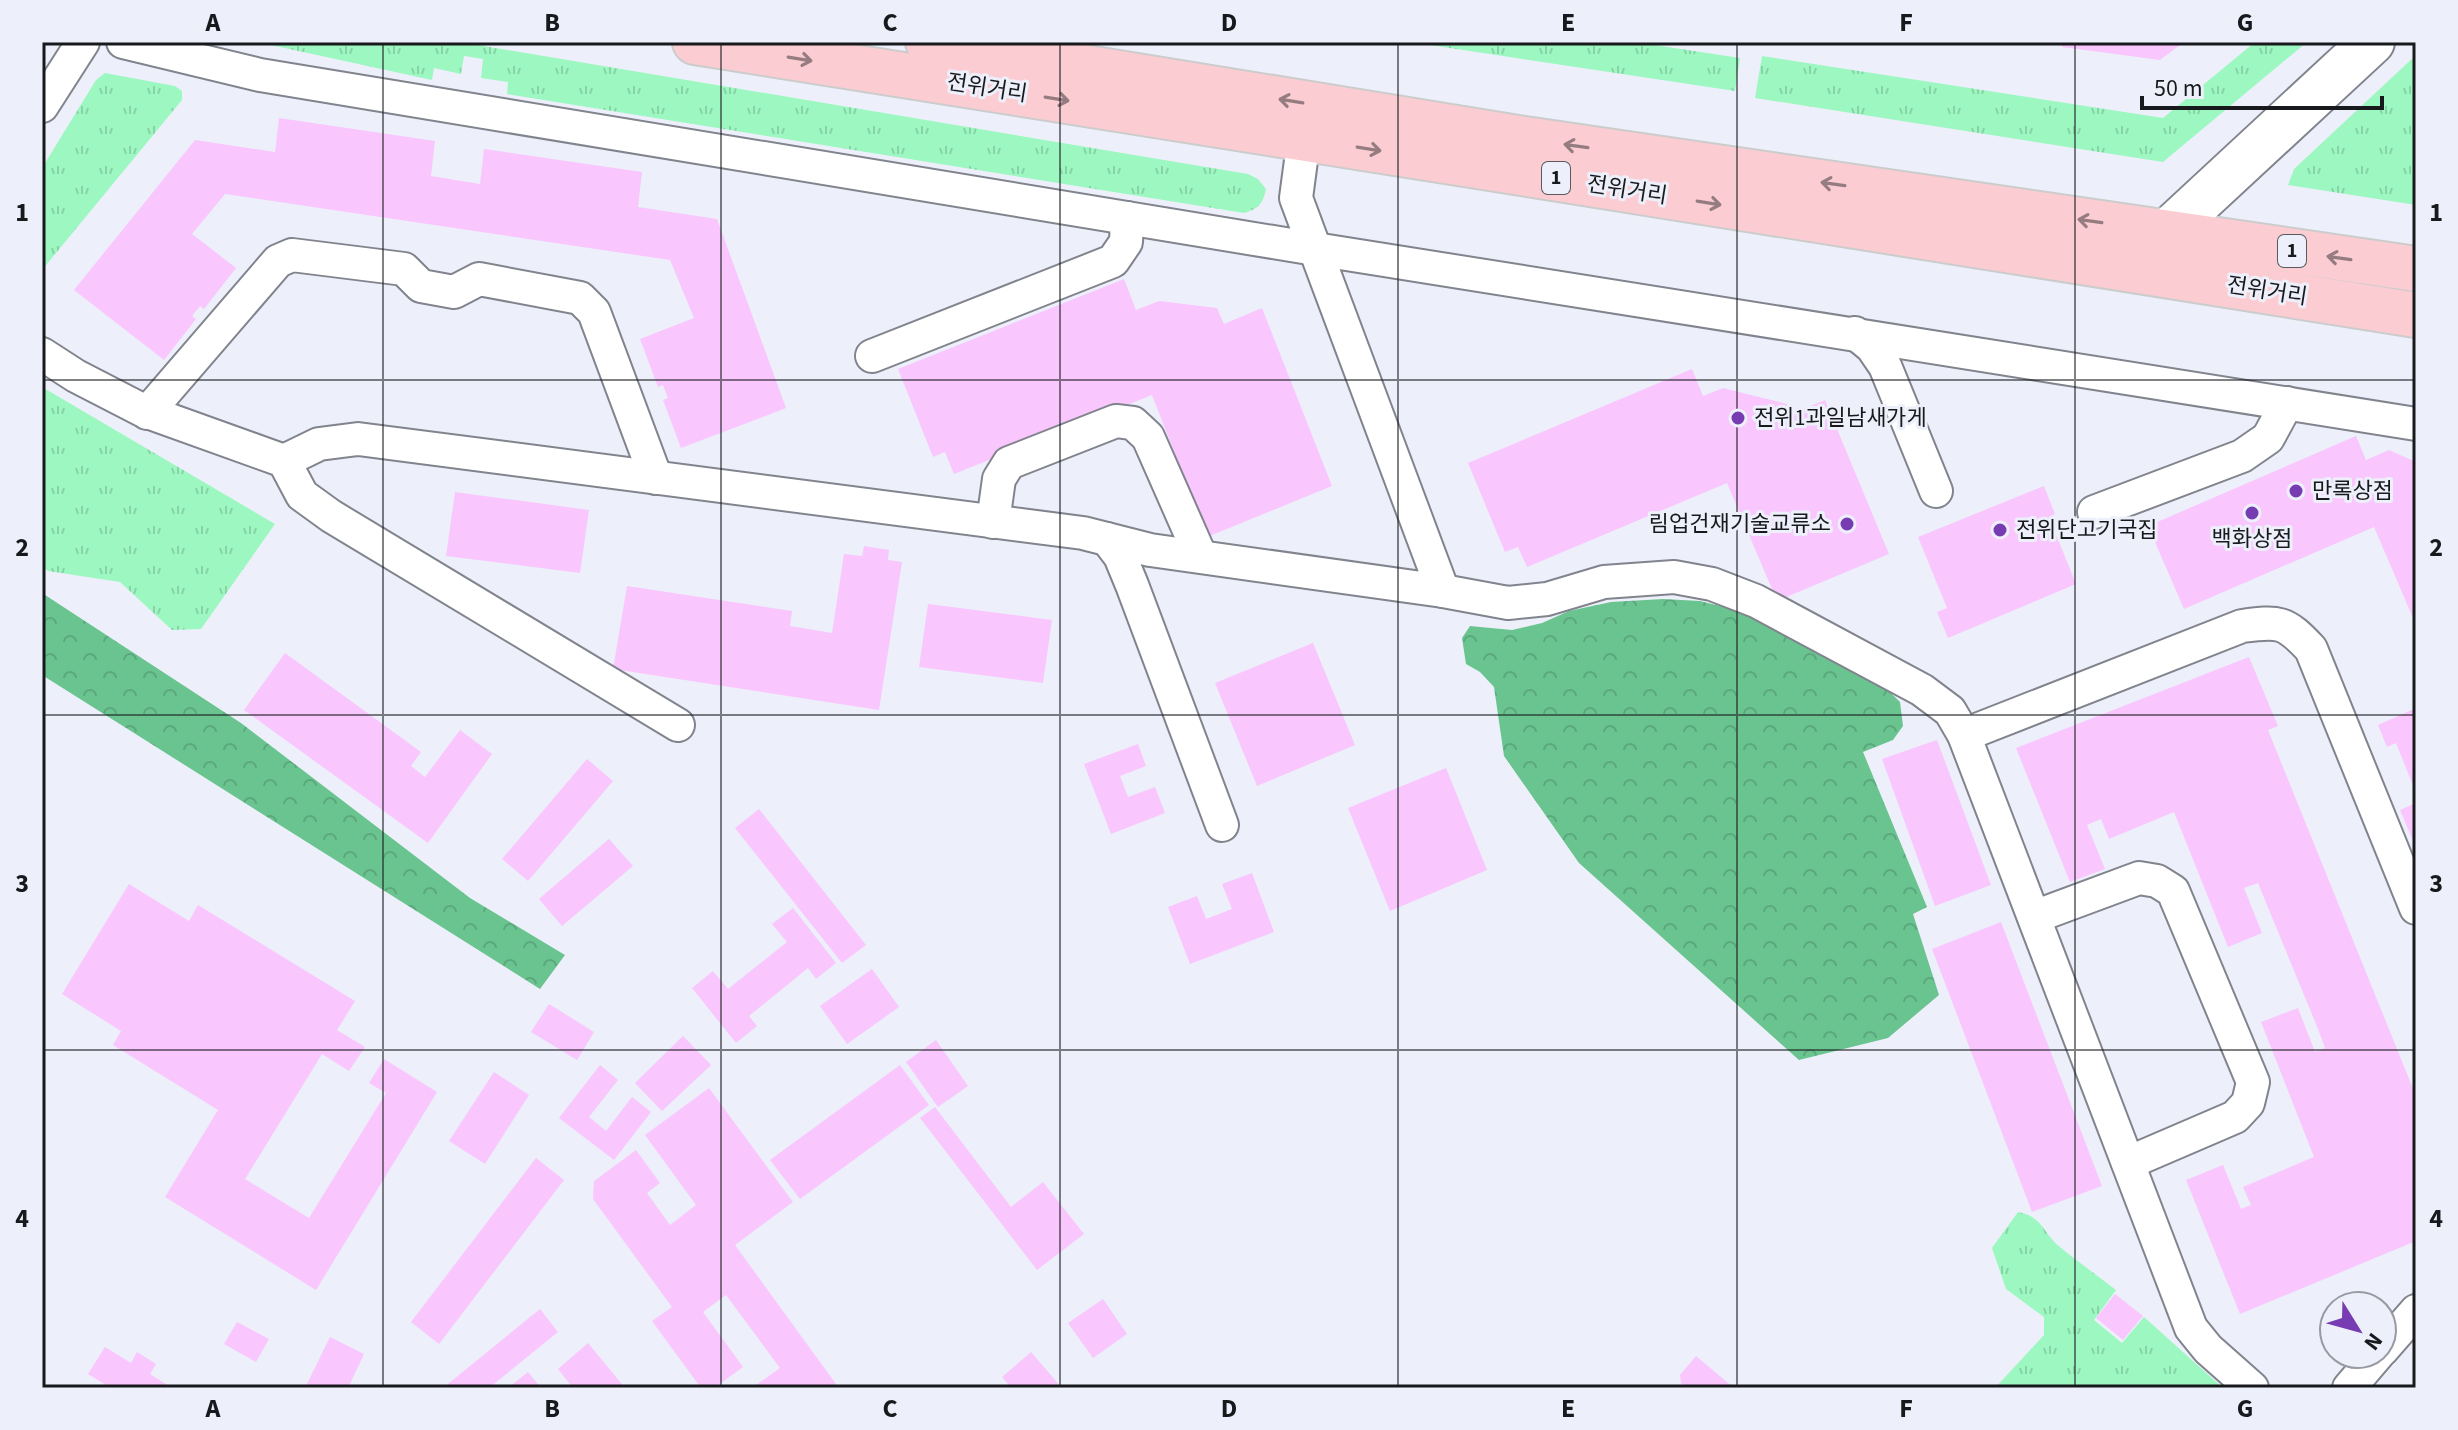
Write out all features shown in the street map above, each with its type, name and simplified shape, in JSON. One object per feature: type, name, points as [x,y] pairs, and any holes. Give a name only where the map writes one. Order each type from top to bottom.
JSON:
[{"type":"main road","name":"전위거리","points":[[695,42],[2416,315]]},
{"type":"main road","name":"전위거리","points":[[928,42],[1524,139],[2416,269]]},
{"type":"street","points":[[42,106],[83,42]]},
{"type":"street","points":[[123,42],[260,75],[1315,249],[2416,424]]},
{"type":"street","points":[[2167,232],[2372,42]]},
{"type":"street","points":[[1304,138],[1296,198],[1443,591]]},
{"type":"street","points":[[872,356],[1113,261],[1126,242],[1127,218]]},
{"type":"street","points":[[147,413],[278,261],[292,255],[404,269],[421,286],[454,292],[479,279],[580,298],[594,312],[656,478]]},
{"type":"street","points":[[1855,333],[1872,347],[1885,366],[1936,491]]},
{"type":"street","points":[[42,354],[76,376],[147,413],[284,461],[302,495],[331,516],[678,725]]},
{"type":"street","points":[[2094,512],[2242,456],[2268,438],[2287,403]]},
{"type":"street","points":[[993,522],[999,479],[1009,463],[1116,421],[1133,423],[1148,437],[1200,555]]},
{"type":"street","points":[[284,461],[319,444],[358,439],[1083,533],[1150,550],[1508,603],[1547,599],[1604,582],[1674,577],[1712,584],[1756,601],[1922,690],[1950,711],[1964,735],[2191,1328],[2208,1349],[2252,1388]]},
{"type":"street","points":[[1107,539],[1120,556],[1132,585],[1222,825]]},
{"type":"street","points":[[1964,735],[2242,626],[2271,622],[2293,630],[2311,649],[2416,908]]},
{"type":"street","points":[[2034,917],[2139,878],[2157,881],[2173,891],[2253,1082],[2248,1103],[2235,1117],[2128,1163]]},
{"type":"street","points":[[2398,1332],[2416,1311]]},
{"type":"street","points":[[2349,1388],[2364,1370]]},
{"type":"green space","points":[[257,42],[460,42],[1248,174],[1258,179],[1266,189],[1259,205],[1244,213],[507,94],[508,82],[481,78],[483,59],[464,56],[461,74],[434,68],[432,80]]},
{"type":"green space","points":[[1410,42],[1635,42],[1740,58],[1735,91]]},
{"type":"green space","points":[[2255,42],[2307,42],[2163,162],[1755,98],[1762,56],[2163,118]]},
{"type":"green space","points":[[2416,55],[2416,205],[2288,185],[2294,169]]},
{"type":"green space","points":[[105,73],[175,86],[182,91],[182,100],[42,270],[42,168],[96,80]]},
{"type":"green space","points":[[42,387],[275,524],[201,629],[172,630],[120,582],[48,571],[42,567]]},
{"type":"green space","points":[[42,593],[241,723],[470,898],[565,955],[540,989],[42,675]]},
{"type":"green space","points":[[1663,599],[1700,601],[1759,616],[1890,692],[1900,702],[1903,726],[1893,740],[1863,752],[1927,907],[1913,914],[1939,995],[1888,1038],[1799,1060],[1579,863],[1504,756],[1494,687],[1480,672],[1466,664],[1462,638],[1470,626],[1512,630],[1542,623],[1569,611],[1611,602]]},
{"type":"green space","points":[[2018,1212],[2033,1218],[2054,1242],[2116,1290],[2094,1320],[2122,1343],[2144,1317],[2223,1388],[1995,1388],[2044,1335],[2044,1317],[2006,1289],[1992,1248]]},
{"type":"building","points":[[2062,42],[2184,42],[2160,60],[2062,47]]},
{"type":"building","points":[[279,118],[435,141],[431,176],[480,184],[484,149],[642,172],[638,207],[717,219],[786,408],[681,448],[663,400],[668,398],[663,385],[658,387],[640,339],[694,318],[670,260],[225,194],[192,234],[236,268],[204,309],[200,306],[192,316],[196,319],[164,360],[74,290],[195,140],[275,152]]},
{"type":"building","points":[[1124,279],[1136,310],[1159,301],[1217,308],[1224,324],[1262,308],[1332,486],[1207,537],[1152,395],[954,474],[945,452],[933,457],[898,369]]},
{"type":"building","points":[[1692,369],[1703,396],[1723,388],[1787,404],[1791,414],[1825,400],[1889,554],[1777,601],[1727,483],[1527,567],[1518,547],[1505,552],[1468,463]]},
{"type":"building","points":[[2356,436],[2366,460],[2389,450],[2416,462],[2416,625],[2374,527],[2184,609],[2148,526]]},
{"type":"building","points":[[2044,486],[2055,514],[2049,517],[2076,584],[1948,638],[1937,612],[1947,608],[1918,537]]},
{"type":"building","points":[[455,492],[589,510],[580,573],[446,556]]},
{"type":"building","points":[[864,546],[889,550],[888,560],[902,562],[879,710],[613,669],[627,586],[792,611],[790,626],[832,633],[844,554],[862,556]]},
{"type":"building","points":[[928,604],[1052,620],[1043,683],[919,667]]},
{"type":"building","points":[[1313,643],[1355,745],[1257,786],[1215,683]]},
{"type":"building","points":[[285,653],[421,752],[411,766],[425,777],[460,730],[492,754],[428,843],[244,710]]},
{"type":"building","points":[[2249,657],[2278,726],[2268,730],[2416,1096],[2416,1241],[2240,1314],[2186,1180],[2223,1165],[2241,1209],[2251,1205],[2243,1187],[2314,1157],[2261,1022],[2298,1008],[2315,1052],[2325,1048],[2318,1029],[2258,883],[2244,888],[2262,933],[2228,947],[2174,812],[2109,839],[2101,819],[2087,825],[2105,869],[2070,882],[2016,748]]},
{"type":"building","points":[[2416,708],[2416,793],[2396,743],[2387,747],[2378,725]]},
{"type":"building","points":[[1937,740],[1991,885],[1935,906],[1882,759]]},
{"type":"building","points":[[1138,744],[1146,766],[1120,776],[1128,797],[1155,787],[1165,813],[1111,834],[1084,764]]},
{"type":"building","points":[[587,759],[613,781],[528,881],[502,859]]},
{"type":"building","points":[[1446,768],[1487,870],[1390,911],[1348,808]]},
{"type":"building","points":[[2416,803],[2416,848],[2400,810]]},
{"type":"building","points":[[759,809],[866,945],[842,963],[735,828]]},
{"type":"building","points":[[609,839],[633,866],[562,926],[539,899]]},
{"type":"building","points":[[1252,873],[1274,932],[1190,964],[1168,907],[1197,896],[1206,919],[1232,909],[1222,884]]},
{"type":"building","points":[[129,884],[189,921],[198,905],[355,1001],[337,1030],[365,1047],[349,1071],[322,1054],[245,1179],[309,1218],[386,1093],[369,1083],[384,1059],[437,1092],[316,1290],[165,1197],[218,1110],[113,1045],[121,1031],[62,994]]},
{"type":"building","points":[[793,908],[836,963],[816,979],[808,968],[749,1016],[757,1026],[736,1043],[692,988],[713,971],[728,989],[787,942],[772,924]]},
{"type":"building","points":[[2001,922],[2102,1186],[2032,1212],[1932,949]]},
{"type":"building","points":[[872,969],[899,1007],[847,1044],[820,1006]]},
{"type":"building","points":[[549,1004],[594,1032],[577,1060],[531,1032]]},
{"type":"building","points":[[683,1036],[711,1065],[662,1111],[635,1083]]},
{"type":"building","points":[[936,1040],[968,1086],[938,1107],[906,1062]]},
{"type":"building","points":[[600,1065],[618,1080],[589,1117],[606,1131],[632,1097],[651,1112],[614,1160],[559,1118]]},
{"type":"building","points":[[900,1065],[929,1105],[800,1199],[770,1160]]},
{"type":"building","points":[[494,1072],[529,1095],[485,1164],[449,1141]]},
{"type":"building","points":[[709,1088],[793,1202],[735,1245],[836,1384],[830,1388],[759,1388],[756,1385],[780,1368],[726,1295],[703,1312],[743,1367],[714,1388],[701,1388],[652,1321],[672,1307],[593,1199],[594,1181],[636,1150],[660,1183],[647,1193],[670,1225],[696,1205],[645,1135]]},
{"type":"building","points":[[935,1107],[1011,1207],[1043,1182],[1084,1234],[1037,1270],[920,1118]]},
{"type":"building","points":[[536,1158],[564,1180],[439,1344],[411,1322]]},
{"type":"building","points":[[2115,1294],[2143,1316],[2123,1340],[2096,1318]]},
{"type":"building","points":[[1103,1299],[1127,1334],[1093,1358],[1068,1323]]},
{"type":"building","points":[[540,1309],[558,1332],[489,1388],[443,1388]]},
{"type":"building","points":[[237,1322],[269,1339],[256,1362],[224,1344]]},
{"type":"building","points":[[330,1337],[364,1354],[348,1388],[305,1388]]},
{"type":"building","points":[[588,1343],[625,1388],[573,1388],[558,1369]]},
{"type":"building","points":[[105,1347],[131,1363],[137,1352],[156,1364],[150,1374],[172,1388],[111,1388],[88,1374]]},
{"type":"building","points":[[1031,1352],[1062,1388],[1003,1388],[1008,1384],[1002,1377]]},
{"type":"building","points":[[1696,1356],[1734,1388],[1686,1388],[1681,1383],[1680,1375]]},
{"type":"building","points":[[528,1372],[541,1388],[508,1388]]},
{"type":"place","name":"전위1과일남새가게","points":[[1738,418]]},
{"type":"place","name":"만록상점","points":[[2296,491]]},
{"type":"place","name":"백화상점","points":[[2252,513]]},
{"type":"place","name":"림업건재기술교류소","points":[[1847,524]]},
{"type":"place","name":"전위단고기국집","points":[[2000,530]]}]
